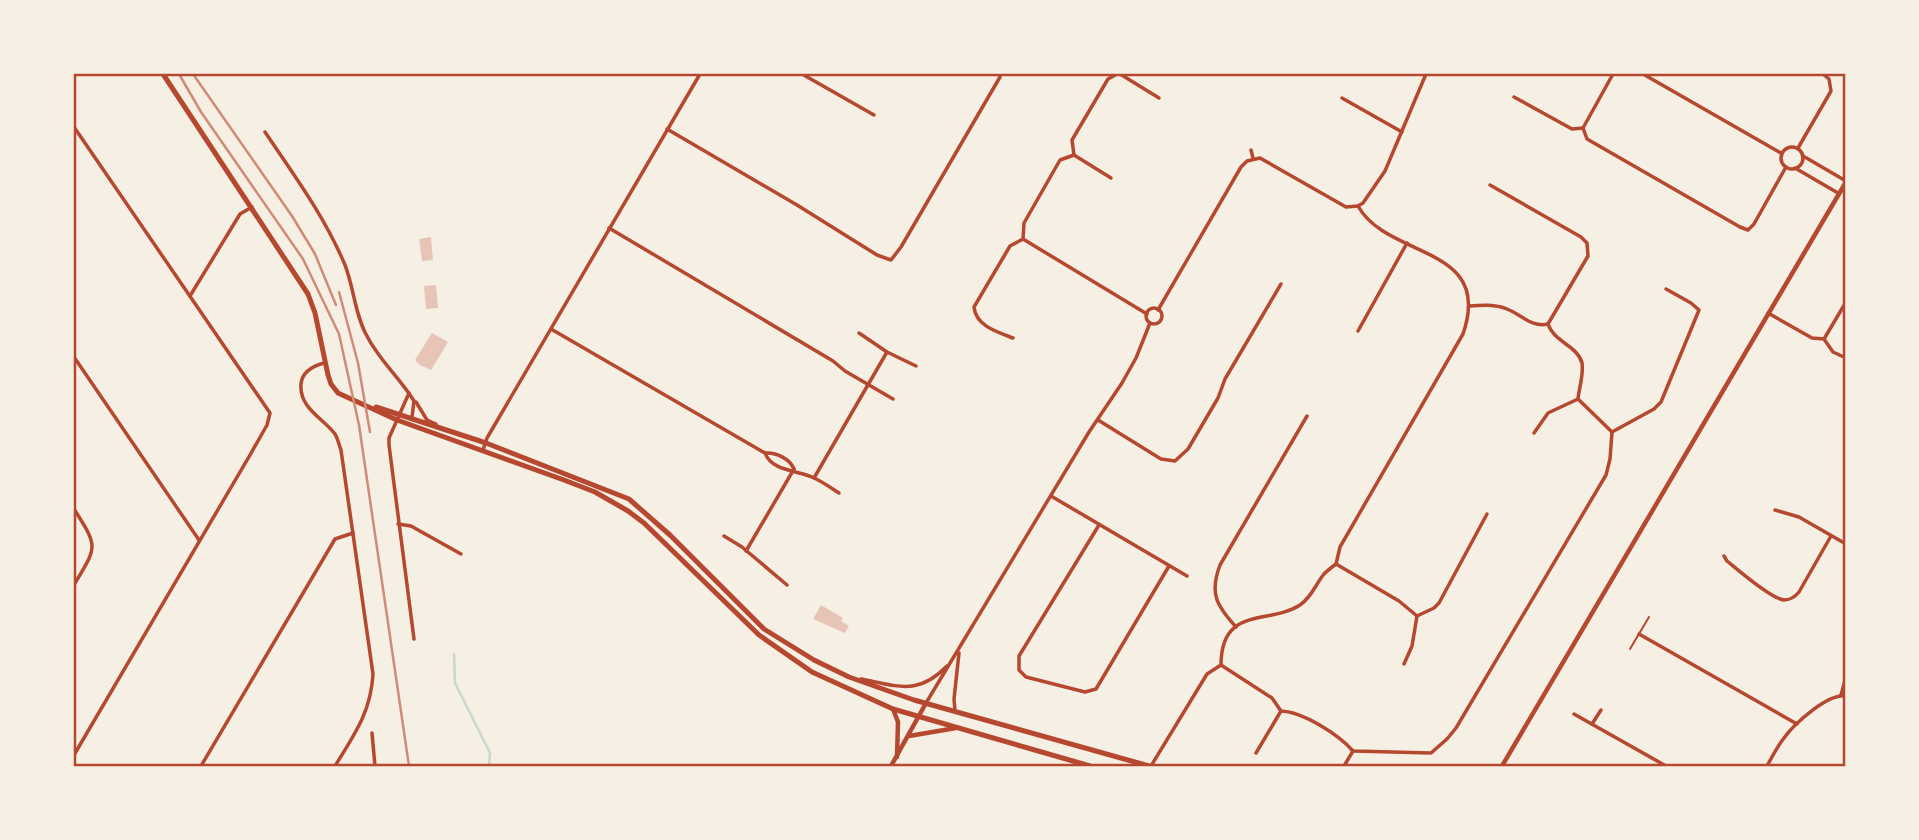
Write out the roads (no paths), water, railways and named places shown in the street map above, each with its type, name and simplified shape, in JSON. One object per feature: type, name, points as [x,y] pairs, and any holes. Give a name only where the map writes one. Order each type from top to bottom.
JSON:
[{"type":"main road","points":[[163,74],[308,294],[315,313],[324,363],[331,384],[338,393],[397,420],[428,429],[483,452],[595,492],[628,511],[644,523],[759,635],[812,672],[893,709],[1090,766]]},
{"type":"main road","points":[[366,405],[438,425],[629,499],[670,535],[764,629],[814,660],[849,677],[926,703],[1150,766]]},
{"type":"street","points":[[483,452],[551,329],[700,74]]},
{"type":"street","points":[[803,74],[874,115]]},
{"type":"street","points":[[667,129],[877,255],[891,260],[901,247],[999,74]]},
{"type":"street","points":[[1074,155],[1072,140],[1108,79],[1119,74],[1159,97]]},
{"type":"street","points":[[1253,158],[1267,162],[1346,207],[1358,206],[1366,200],[1385,171],[1426,74]]},
{"type":"street","points":[[1613,74],[1583,128],[1587,139],[1748,230],[1786,167]]},
{"type":"street","points":[[1643,74],[1782,153]]},
{"type":"street","points":[[1798,148],[1830,91],[1829,79],[1823,74]]},
{"type":"street","points":[[1829,79],[1837,74]]},
{"type":"street","points":[[1514,97],[1572,129],[1583,128]]},
{"type":"street","points":[[1342,98],[1402,132]]},
{"type":"street","points":[[74,127],[269,409],[270,418],[74,755]]},
{"type":"street","points":[[265,132],[304,189],[332,238],[351,283],[362,326],[368,338],[428,419],[438,425]]},
{"type":"street","points":[[1502,766],[1768,313],[1839,193],[1846,181],[1803,156],[1798,148],[1790,146],[1782,153],[1782,163],[1786,167],[1795,168],[1839,193]]},
{"type":"street","points":[[1251,150],[1253,158]]},
{"type":"street","points":[[1074,155],[1111,178]]},
{"type":"street","points":[[1023,239],[1024,223],[1060,160],[1074,155]]},
{"type":"street","points":[[1795,168],[1801,163],[1803,156]]},
{"type":"street","points":[[1158,310],[1241,167],[1253,158]]},
{"type":"street","points":[[1469,306],[1497,306],[1540,326],[1548,324],[1589,251],[1587,243],[1581,237],[1490,185]]},
{"type":"street","points":[[1221,665],[1224,644],[1236,627],[1253,618],[1299,606],[1311,595],[1324,574],[1336,564],[1339,547],[1463,334],[1468,318],[1469,293],[1462,279],[1450,267],[1370,222],[1358,206]]},
{"type":"street","points":[[190,296],[240,214],[251,207]]},
{"type":"street","points":[[609,228],[893,399]]},
{"type":"street","points":[[891,766],[926,703],[1136,358],[1150,323],[1147,314],[1023,239]]},
{"type":"street","points":[[1013,338],[980,322],[974,307],[1010,246],[1023,239]]},
{"type":"street","points":[[1358,331],[1407,243]]},
{"type":"street","points":[[1098,420],[1161,459],[1169,461],[1182,457],[1281,284]]},
{"type":"street","points":[[1612,432],[1654,409],[1661,402],[1681,351],[1698,319],[1699,310],[1666,289]]},
{"type":"street","points":[[1824,339],[1846,302]]},
{"type":"street","points":[[1147,314],[1151,309],[1158,310]]},
{"type":"street","points":[[1150,323],[1160,321],[1158,310]]},
{"type":"street","points":[[1768,313],[1812,338],[1824,339]]},
{"type":"street","points":[[1548,324],[1551,332],[1576,353],[1582,363],[1578,399]]},
{"type":"street","points":[[551,329],[765,453],[768,459],[785,470],[794,469]]},
{"type":"street","points":[[859,333],[887,352],[916,366]]},
{"type":"street","points":[[1824,339],[1833,352],[1846,359]]},
{"type":"street","points":[[814,478],[887,352]]},
{"type":"street","points":[[74,356],[200,541]]},
{"type":"street","points":[[324,363],[306,372],[301,379],[301,391],[313,413],[338,440],[373,674],[372,693],[366,714],[335,766]]},
{"type":"street","points":[[409,393],[388,445],[414,639]]},
{"type":"street","points":[[1578,399],[1612,432]]},
{"type":"street","points":[[1535,433],[1548,413],[1578,399]]},
{"type":"street","points":[[412,417],[414,401]]},
{"type":"street","points":[[1236,627],[1217,604],[1215,580],[1220,565],[1307,416]]},
{"type":"street","points":[[1281,711],[1294,712],[1344,741],[1353,751],[1431,753],[1447,739],[1606,475],[1612,432]]},
{"type":"street","points":[[765,453],[772,452],[789,462],[794,469],[839,493]]},
{"type":"street","points":[[746,551],[794,469]]},
{"type":"street","points":[[1051,496],[1187,576]]},
{"type":"street","points":[[74,509],[91,536],[93,545],[92,554],[74,585]]},
{"type":"street","points":[[1775,510],[1799,517],[1846,544]]},
{"type":"street","points":[[1417,616],[1439,603],[1487,514]]},
{"type":"street","points":[[398,524],[411,526],[461,554]]},
{"type":"street","points":[[1098,525],[1019,656],[1019,670],[1026,677],[1085,692],[1096,689],[1169,566]]},
{"type":"street","points":[[201,766],[335,539],[353,533]]},
{"type":"street","points":[[724,536],[788,585]]},
{"type":"street","points":[[1724,556],[1775,597],[1785,600],[1799,592],[1831,536]]},
{"type":"street","points":[[1336,564],[1399,601],[1417,616]]},
{"type":"street","points":[[1404,664],[1412,646],[1417,616]]},
{"type":"street","points":[[1639,634],[1797,724]]},
{"type":"street","points":[[955,711],[959,651]]},
{"type":"street","points":[[849,677],[919,686],[935,679],[954,660]]},
{"type":"street","points":[[1221,665],[1272,698],[1281,711]]},
{"type":"street","points":[[1150,766],[1207,674],[1221,665]]},
{"type":"street","points":[[1767,766],[1784,736],[1797,724],[1832,697],[1843,696],[1846,677]]},
{"type":"street","points":[[893,709],[898,722],[897,758]]},
{"type":"street","points":[[1592,724],[1601,710]]},
{"type":"street","points":[[1256,754],[1281,711]]},
{"type":"street","points":[[1574,714],[1666,766]]},
{"type":"street","points":[[909,737],[957,728]]},
{"type":"street","points":[[372,733],[375,766]]},
{"type":"street","points":[[1344,766],[1353,751]]},
{"type":"lane","points":[[1630,649],[1648,617]]},
{"type":"waterway","points":[[454,654],[455,683],[490,753],[489,766]]},
{"type":"railway","points":[[179,74],[201,112],[303,259],[339,334],[359,425],[409,766]]},
{"type":"railway","points":[[193,74],[292,216],[315,254],[336,305]]},
{"type":"railway","points":[[339,292],[358,363],[370,432]]}]
